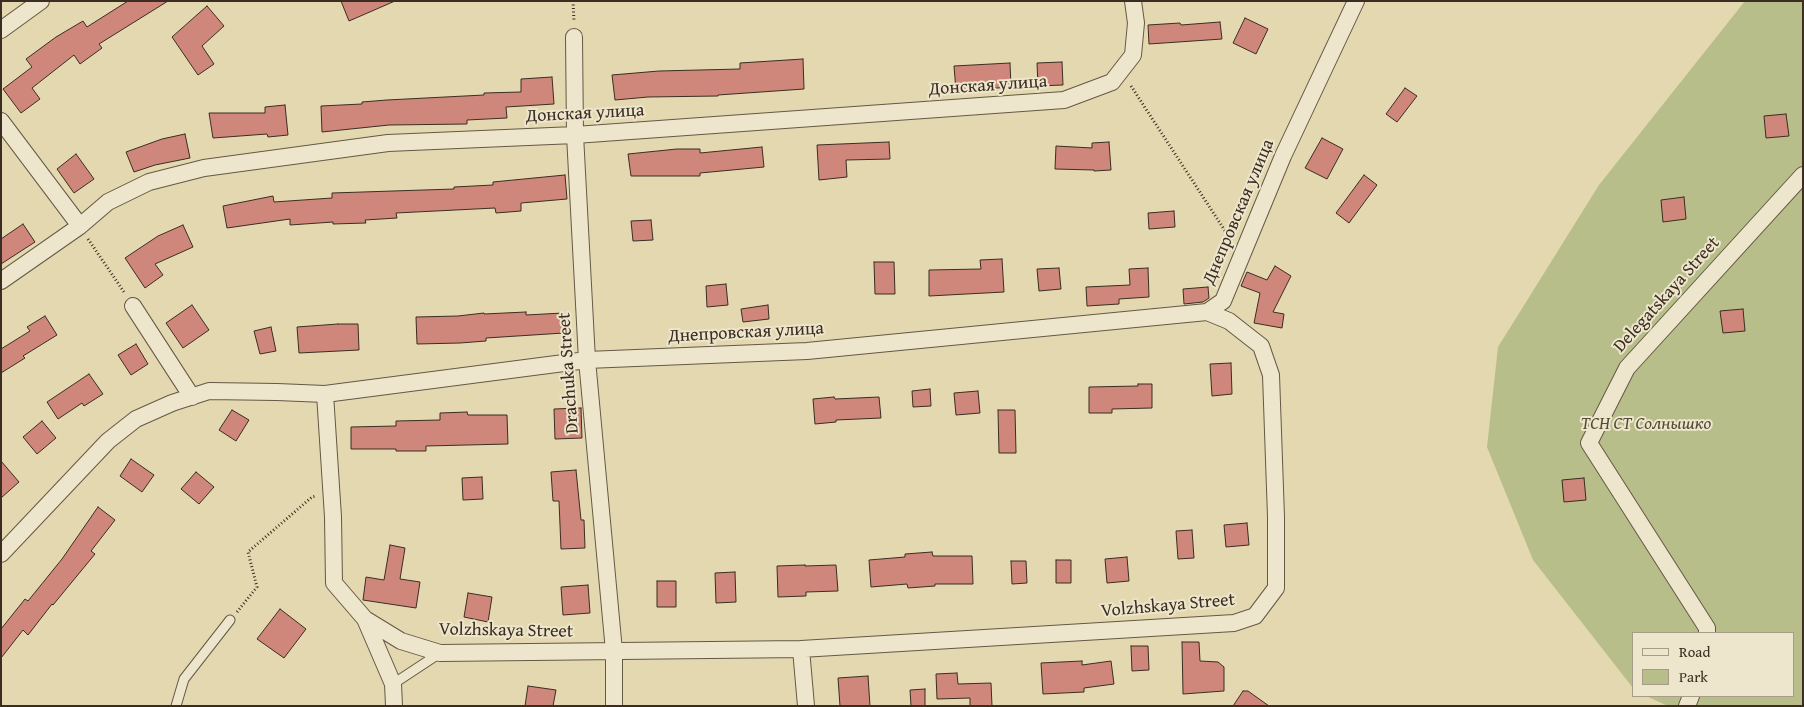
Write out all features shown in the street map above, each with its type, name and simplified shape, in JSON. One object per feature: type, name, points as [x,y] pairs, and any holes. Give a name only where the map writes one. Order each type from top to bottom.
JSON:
[{"type":"street","points":[[1,30],[41,1]]},
{"type":"street","name":"Донская улица","points":[[1,281],[80,226],[108,202],[149,182],[204,168],[388,143],[575,136],[1064,100],[1112,82],[1133,55],[1136,23],[1133,1]]},
{"type":"street","name":"Днепровская улица","points":[[1,554],[108,442],[136,419],[172,403],[208,391],[325,394],[587,360],[807,351],[1207,312],[1223,301],[1282,156],[1356,1]]},
{"type":"street","name":"Drachuka Street","points":[[574,37],[575,136],[587,360],[614,652],[614,706]]},
{"type":"street","points":[[1,121],[80,226]]},
{"type":"street","name":"Delegatskaya Street","points":[[1707,632],[1707,628],[1590,443],[1627,368],[1803,175]]},
{"type":"street","points":[[132,306],[192,397]]},
{"type":"street","name":"Volzhskaya Street","points":[[325,394],[334,584],[365,619],[401,641],[440,653],[801,649],[1234,623],[1255,616],[1276,588],[1276,518],[1271,375],[1261,346],[1229,321],[1207,312]]},
{"type":"street","points":[[365,619],[393,684],[394,706]]},
{"type":"street","points":[[801,649],[806,706]]},
{"type":"lane","points":[[176,706],[184,679],[230,620]]},
{"type":"lane","points":[[393,684],[440,653]]},
{"type":"path","points":[[1120,71],[1231,238],[1240,258]]},
{"type":"path","points":[[80,226],[132,306]]},
{"type":"path","points":[[230,620],[256,587],[248,552],[312,497],[331,490]]},
{"type":"green space","name":"ТСН СТ Солнышко","points":[[1745,1],[1803,1],[1803,706],[1668,706],[1648,697],[1794,697],[1794,632],[1632,632],[1632,687],[1533,560],[1487,447],[1498,347],[1599,185]]},
{"type":"building","points":[[128,1],[168,1],[99,44],[102,48],[80,64],[74,55],[32,88],[40,99],[21,113],[3,89],[32,67],[26,59],[56,37],[83,21],[87,27]]},
{"type":"building","points":[[341,1],[395,1],[349,21]]},
{"type":"building","points":[[207,6],[224,26],[202,46],[214,64],[198,75],[172,37]]},
{"type":"building","points":[[1245,18],[1268,29],[1256,54],[1233,43]]},
{"type":"building","points":[[1220,22],[1222,39],[1149,44],[1148,25]]},
{"type":"building","points":[[803,59],[804,89],[718,96],[648,97],[615,100],[612,75],[659,71],[740,69],[740,63]]},
{"type":"building","points":[[1062,62],[1063,85],[1038,86],[1037,63]]},
{"type":"building","points":[[1010,63],[1011,87],[956,91],[954,66]]},
{"type":"building","points":[[552,77],[554,104],[506,107],[507,118],[467,120],[467,124],[389,125],[322,132],[321,106],[362,104],[362,102],[387,100],[484,95],[484,93],[521,92],[521,79]]},
{"type":"building","points":[[1405,88],[1417,96],[1397,122],[1386,114]]},
{"type":"building","points":[[285,105],[288,135],[268,137],[267,134],[213,138],[209,113],[265,113],[265,107]]},
{"type":"building","points":[[1786,114],[1789,136],[1766,138],[1764,116]]},
{"type":"building","points":[[185,134],[190,158],[155,165],[134,172],[126,152],[162,139]]},
{"type":"building","points":[[1322,138],[1343,149],[1327,179],[1305,168]]},
{"type":"building","points":[[889,142],[890,159],[846,160],[847,177],[819,180],[817,145]]},
{"type":"building","points":[[1109,142],[1111,170],[1055,169],[1056,146],[1092,148],[1092,143]]},
{"type":"building","points":[[762,147],[764,167],[700,173],[700,176],[631,176],[628,154],[677,149],[700,149],[700,153]]},
{"type":"building","points":[[76,154],[94,179],[74,193],[57,169]]},
{"type":"building","points":[[565,175],[567,199],[521,203],[521,211],[496,213],[495,208],[396,213],[397,218],[365,220],[366,223],[333,224],[333,222],[290,225],[290,219],[227,228],[223,206],[273,196],[274,202],[332,198],[332,193],[454,189],[454,187],[493,185],[493,182]]},
{"type":"building","points":[[1364,175],[1377,185],[1349,223],[1336,213]]},
{"type":"building","points":[[1684,197],[1686,219],[1663,222],[1661,200]]},
{"type":"building","points":[[1174,211],[1175,227],[1149,229],[1148,213]]},
{"type":"building","points":[[651,220],[653,240],[633,241],[631,221]]},
{"type":"building","points":[[23,224],[35,242],[1,264],[1,239]]},
{"type":"building","points":[[183,225],[193,247],[155,264],[163,275],[145,288],[125,258],[158,236]]},
{"type":"building","points":[[1002,259],[1004,292],[929,296],[929,270],[981,269],[980,260]]},
{"type":"building","points":[[874,262],[894,262],[895,294],[875,294]]},
{"type":"building","points":[[1275,266],[1291,276],[1273,312],[1284,314],[1282,328],[1254,323],[1260,293],[1241,286],[1247,272],[1267,280]]},
{"type":"building","points":[[1059,268],[1061,289],[1039,291],[1037,269]]},
{"type":"building","points":[[1148,268],[1149,297],[1119,299],[1119,304],[1087,306],[1086,287],[1130,285],[1129,269]]},
{"type":"building","points":[[726,284],[728,305],[707,307],[706,286]]},
{"type":"building","points":[[1208,287],[1209,298],[1203,302],[1184,304],[1183,289]]},
{"type":"building","points":[[192,305],[209,330],[183,348],[166,323]]},
{"type":"building","points":[[768,305],[769,319],[743,322],[741,309]]},
{"type":"building","points":[[1743,309],[1745,331],[1723,333],[1720,311]]},
{"type":"building","points":[[526,312],[526,315],[563,313],[564,333],[486,338],[486,341],[460,343],[417,344],[416,317]]},
{"type":"building","points":[[45,316],[57,335],[23,356],[25,358],[1,373],[1,349],[30,331],[27,327]]},
{"type":"building","points":[[358,324],[359,350],[299,353],[297,327]]},
{"type":"building","points":[[271,327],[276,351],[260,354],[254,331]]},
{"type":"building","points":[[136,344],[148,364],[131,375],[118,355]]},
{"type":"building","points":[[1231,363],[1232,394],[1212,396],[1210,364]]},
{"type":"building","points":[[89,374],[103,394],[84,406],[82,403],[58,419],[47,402]]},
{"type":"building","points":[[1138,384],[1152,384],[1152,408],[1112,409],[1112,413],[1089,413],[1089,387],[1138,386]]},
{"type":"building","points":[[930,389],[931,406],[913,407],[912,391]]},
{"type":"building","points":[[978,391],[980,413],[956,415],[954,393]]},
{"type":"building","points":[[834,397],[835,399],[879,397],[881,418],[836,420],[836,422],[815,424],[813,399]]},
{"type":"building","points":[[581,408],[582,438],[555,439],[554,409]]},
{"type":"building","points":[[232,410],[249,420],[236,441],[219,430]]},
{"type":"building","points":[[998,410],[1015,410],[1016,453],[999,453]]},
{"type":"building","points":[[467,412],[468,415],[507,415],[508,444],[426,446],[426,451],[351,449],[351,427],[396,426],[396,421],[440,420],[440,413]]},
{"type":"building","points":[[42,421],[56,438],[37,454],[23,437]]},
{"type":"building","points":[[131,459],[154,475],[142,492],[120,476]]},
{"type":"building","points":[[1,461],[19,482],[1,498]]},
{"type":"building","points":[[576,470],[581,520],[584,520],[585,548],[561,549],[559,501],[553,501],[551,472]]},
{"type":"building","points":[[196,472],[214,487],[199,504],[181,489]]},
{"type":"building","points":[[482,477],[483,499],[463,500],[462,478]]},
{"type":"building","points":[[1584,478],[1586,500],[1564,502],[1562,480]]},
{"type":"building","points":[[98,507],[115,520],[91,551],[95,554],[28,635],[23,630],[1,658],[1,629],[25,599],[28,601],[62,559]]},
{"type":"building","points":[[1247,523],[1249,545],[1226,547],[1224,525]]},
{"type":"building","points":[[1192,530],[1194,558],[1178,559],[1176,531]]},
{"type":"building","points":[[390,545],[405,548],[400,579],[420,582],[416,608],[363,600],[366,577],[384,580]]},
{"type":"building","points":[[932,552],[933,556],[972,556],[973,584],[935,584],[935,586],[908,588],[907,584],[871,587],[869,560],[905,557],[905,554]]},
{"type":"building","points":[[1127,557],[1129,581],[1107,583],[1105,559]]},
{"type":"building","points":[[1056,560],[1071,560],[1071,583],[1056,583]]},
{"type":"building","points":[[1011,561],[1026,561],[1027,583],[1012,584]]},
{"type":"building","points":[[836,565],[838,591],[806,592],[806,596],[778,597],[777,566]]},
{"type":"building","points":[[735,572],[736,602],[716,603],[715,573]]},
{"type":"building","points":[[657,581],[676,581],[676,607],[657,607]]},
{"type":"building","points":[[588,585],[590,613],[563,615],[561,587]]},
{"type":"building","points":[[468,593],[492,597],[488,622],[464,617]]},
{"type":"building","points":[[280,609],[306,629],[284,658],[257,639]]},
{"type":"building","points":[[1182,642],[1199,642],[1200,661],[1218,662],[1224,667],[1224,691],[1183,694]]},
{"type":"building","points":[[1131,646],[1148,646],[1149,670],[1132,671]]},
{"type":"building","points":[[1082,661],[1082,665],[1111,661],[1114,684],[1084,688],[1084,692],[1043,694],[1041,663]]},
{"type":"building","points":[[957,673],[958,684],[991,683],[992,706],[970,706],[970,698],[937,699],[936,674]]},
{"type":"building","points":[[868,676],[870,706],[840,706],[838,678]]},
{"type":"building","points":[[528,686],[556,690],[553,706],[525,706]]},
{"type":"building","points":[[925,689],[925,706],[911,706],[910,690]]},
{"type":"building","points":[[1243,691],[1248,691],[1269,706],[1233,706]]}]
